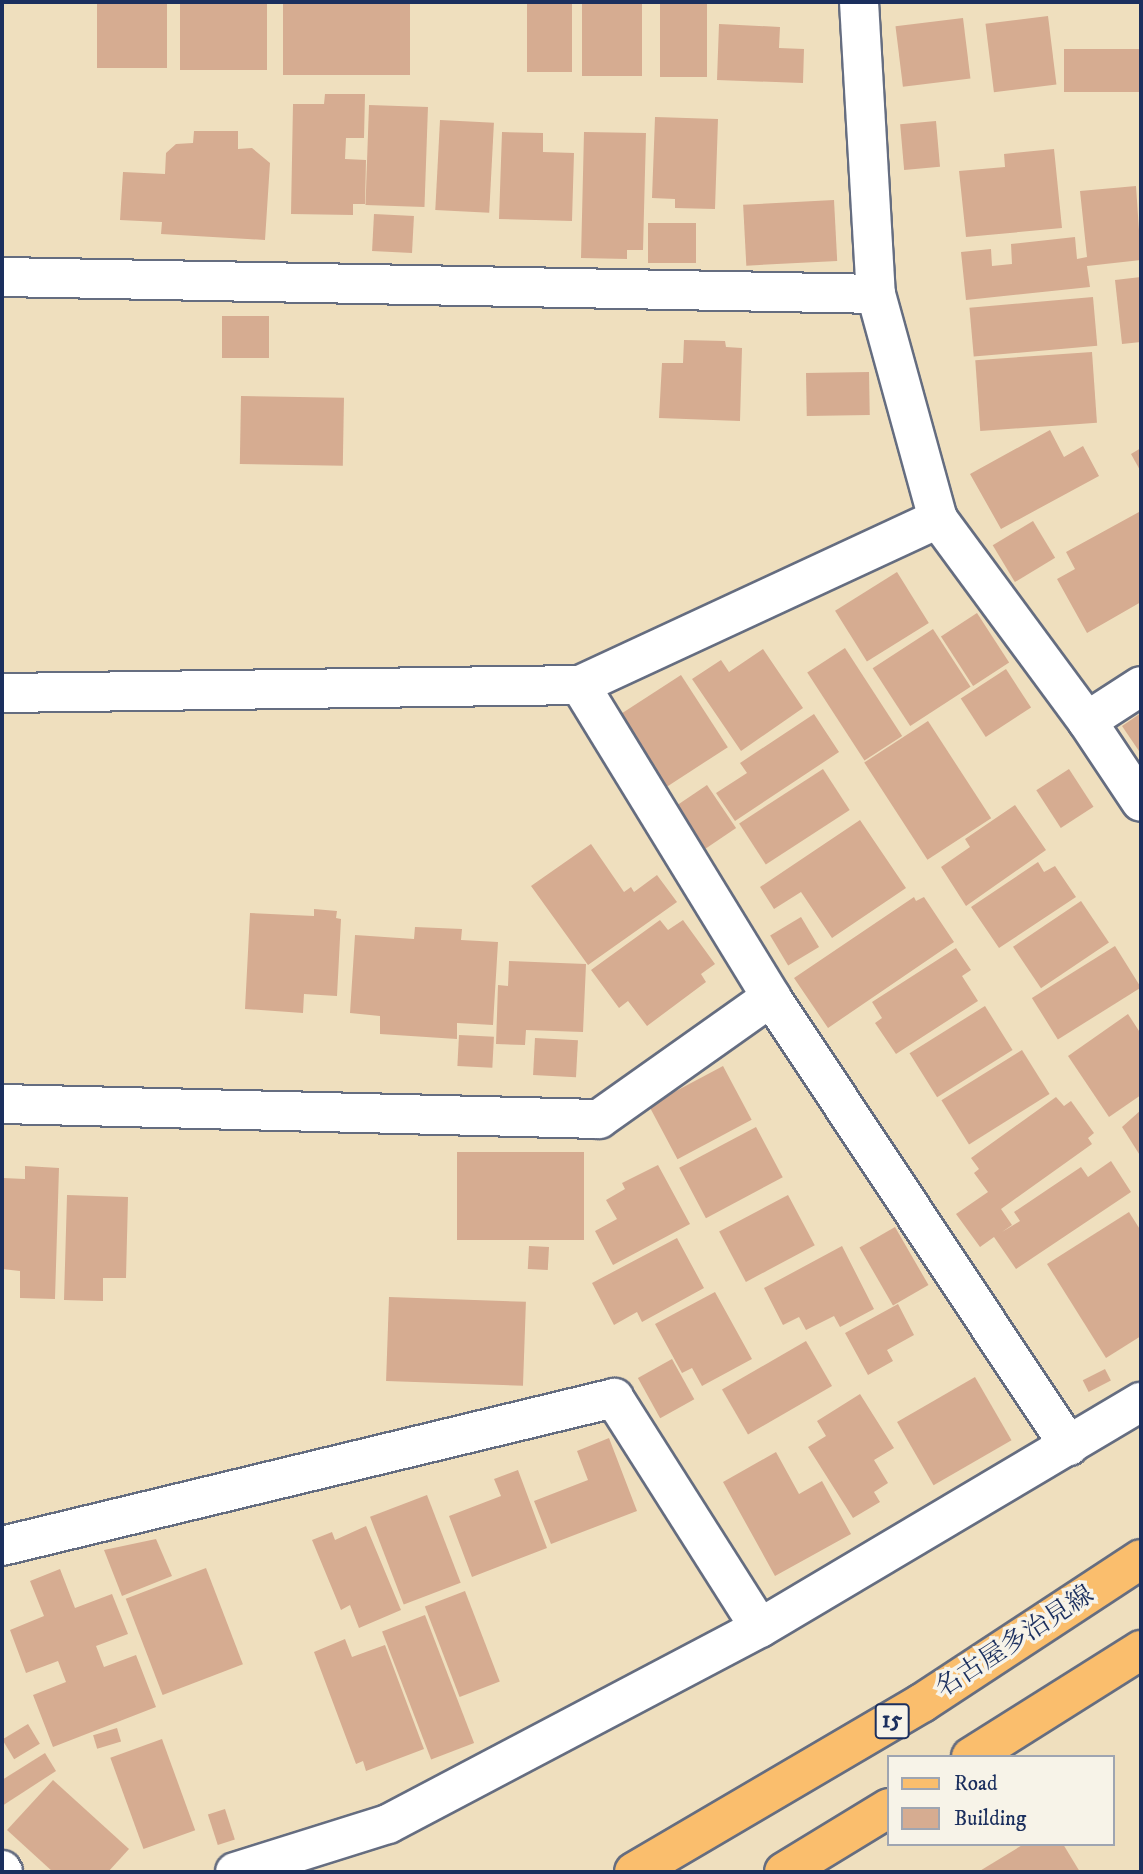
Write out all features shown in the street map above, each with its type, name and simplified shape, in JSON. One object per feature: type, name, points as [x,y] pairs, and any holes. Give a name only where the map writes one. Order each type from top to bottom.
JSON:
[{"type":"main road","name":"名古屋多治見線","points":[[634,1872],[922,1703],[1141,1559]]},
{"type":"main road","points":[[974,1755],[1141,1650]]},
{"type":"main road","points":[[784,1872],[888,1809]]},
{"type":"street","points":[[859,2],[876,294],[938,519],[1087,721],[1141,802]]},
{"type":"street","points":[[2,277],[876,294]]},
{"type":"street","points":[[2,693],[580,685],[938,519]]},
{"type":"street","points":[[580,685],[771,997],[1069,1446]]},
{"type":"street","points":[[1087,721],[1141,686]]},
{"type":"street","points":[[2,1104],[599,1119],[771,997]]},
{"type":"street","points":[[2,1546],[614,1398],[760,1628]]},
{"type":"street","points":[[235,1872],[388,1824],[760,1628],[1141,1402]]},
{"type":"building","points":[[97,2],[167,2],[167,68],[97,68]]},
{"type":"building","points":[[180,2],[267,2],[267,70],[180,70]]},
{"type":"building","points":[[283,2],[410,2],[410,75],[283,75]]},
{"type":"building","points":[[527,2],[572,2],[572,72],[527,72]]},
{"type":"building","points":[[582,2],[642,2],[642,76],[582,76]]},
{"type":"building","points":[[660,2],[707,2],[707,77],[660,77]]},
{"type":"building","points":[[1048,16],[1056,84],[994,92],[985,24]]},
{"type":"building","points":[[963,18],[970,79],[903,87],[896,26]]},
{"type":"building","points":[[719,24],[780,27],[779,48],[804,49],[803,83],[717,80]]},
{"type":"building","points":[[1064,49],[1141,49],[1141,92],[1064,92]]},
{"type":"building","points":[[325,94],[365,94],[364,138],[346,138],[345,159],[366,160],[365,204],[353,204],[353,215],[291,214],[293,104],[324,104]]},
{"type":"building","points":[[369,105],[428,107],[424,207],[366,205]]},
{"type":"building","points":[[655,117],[718,119],[715,209],[675,208],[675,199],[652,198]]},
{"type":"building","points":[[440,120],[494,123],[489,213],[435,210]]},
{"type":"building","points":[[936,121],[940,167],[904,170],[900,124]]},
{"type":"building","points":[[194,131],[238,131],[238,149],[252,148],[270,163],[265,240],[161,234],[162,222],[120,220],[123,172],[165,174],[166,153],[176,144],[193,143]]},
{"type":"building","points":[[502,132],[543,133],[543,152],[574,153],[572,221],[499,219]]},
{"type":"building","points":[[584,132],[646,133],[643,250],[627,250],[627,259],[581,258]]},
{"type":"building","points":[[1054,149],[1062,228],[966,237],[959,171],[1005,167],[1004,154]]},
{"type":"building","points":[[1136,186],[1141,260],[1087,266],[1090,287],[966,300],[961,252],[991,249],[992,266],[1012,264],[1011,244],[1075,237],[1077,259],[1087,257],[1080,191]]},
{"type":"building","points":[[834,200],[837,261],[746,266],[743,205]]},
{"type":"building","points":[[374,214],[414,216],[412,253],[372,251]]},
{"type":"building","points":[[648,223],[696,223],[696,263],[648,263]]},
{"type":"building","points":[[1141,277],[1141,342],[1122,344],[1115,280]]},
{"type":"building","points":[[1093,297],[1097,346],[974,357],[969,308]]},
{"type":"building","points":[[222,316],[269,316],[269,358],[222,358]]},
{"type":"building","points":[[684,340],[725,341],[726,347],[742,348],[740,421],[659,418],[662,363],[683,363]]},
{"type":"building","points":[[1092,352],[1097,423],[980,431],[975,360]]},
{"type":"building","points":[[869,372],[870,415],[807,416],[806,373]]},
{"type":"building","points":[[241,396],[344,398],[343,466],[240,464]]},
{"type":"building","points":[[1050,430],[1064,457],[1083,446],[1099,476],[1001,529],[970,474]]},
{"type":"building","points":[[1141,448],[1141,472],[1131,454]]},
{"type":"building","points":[[1139,512],[1141,602],[1087,633],[1057,579],[1075,569],[1066,552]]},
{"type":"building","points":[[1033,521],[1055,558],[1015,582],[993,545]]},
{"type":"building","points":[[897,572],[929,623],[867,662],[835,611]]},
{"type":"building","points":[[977,613],[1009,662],[973,686],[941,636]]},
{"type":"building","points":[[933,629],[971,687],[910,726],[873,668]]},
{"type":"building","points":[[845,648],[902,736],[864,761],[807,673]]},
{"type":"building","points":[[763,649],[803,708],[741,751],[692,679],[721,660],[729,672]]},
{"type":"building","points":[[1006,669],[1031,708],[986,737],[961,698]]},
{"type":"building","points":[[681,675],[728,747],[665,788],[618,716]]},
{"type":"building","points":[[1141,713],[1141,754],[1122,726]]},
{"type":"building","points":[[814,714],[839,752],[735,821],[716,793],[747,773],[740,763]]},
{"type":"building","points":[[928,721],[991,818],[927,860],[864,762]]},
{"type":"building","points":[[823,769],[850,810],[766,865],[739,823]]},
{"type":"building","points":[[1069,769],[1094,807],[1061,828],[1036,790]]},
{"type":"building","points":[[707,785],[736,828],[705,849],[676,806]]},
{"type":"building","points":[[1015,805],[1046,850],[966,906],[941,867],[970,847],[965,839]]},
{"type":"building","points":[[860,820],[906,888],[832,938],[801,892],[774,909],[760,887]]},
{"type":"building","points":[[591,844],[624,892],[631,887],[634,892],[657,875],[677,902],[588,965],[531,886]]},
{"type":"building","points":[[1038,862],[1044,872],[1055,866],[1076,897],[999,948],[971,907]]},
{"type":"building","points":[[914,897],[916,901],[924,897],[954,942],[828,1028],[794,978]]},
{"type":"building","points":[[1081,901],[1109,942],[1041,988],[1013,947]]},
{"type":"building","points":[[314,909],[337,911],[336,918],[341,919],[337,996],[304,994],[303,1013],[245,1009],[250,913],[314,916]]},
{"type":"building","points":[[801,917],[819,947],[788,966],[770,936]]},
{"type":"building","points":[[660,920],[668,930],[683,920],[715,964],[701,974],[706,982],[647,1026],[628,1001],[619,1008],[591,970]]},
{"type":"building","points":[[415,927],[462,929],[461,940],[498,942],[493,1025],[457,1023],[457,1039],[380,1034],[380,1016],[350,1013],[355,935],[414,939]]},
{"type":"building","points":[[1115,946],[1141,988],[1058,1039],[1032,998]]},
{"type":"building","points":[[956,948],[971,970],[962,976],[978,1001],[896,1054],[875,1023],[882,1018],[872,1002]]},
{"type":"building","points":[[509,961],[586,964],[583,1032],[526,1030],[525,1045],[496,1044],[498,985],[508,986]]},
{"type":"building","points":[[985,1006],[1013,1050],[937,1097],[910,1053]]},
{"type":"building","points":[[1128,1014],[1141,1034],[1141,1095],[1109,1117],[1068,1056]]},
{"type":"building","points":[[459,1035],[494,1037],[492,1068],[457,1066]]},
{"type":"building","points":[[535,1038],[578,1040],[576,1077],[533,1075]]},
{"type":"building","points":[[1022,1050],[1050,1094],[969,1144],[941,1100]]},
{"type":"building","points":[[723,1066],[752,1120],[677,1159],[649,1105]]},
{"type":"building","points":[[1056,1097],[1064,1106],[1071,1101],[1094,1133],[1088,1138],[1092,1144],[1001,1209],[1012,1225],[1002,1232],[1020,1221],[1014,1212],[1081,1167],[1088,1177],[1111,1161],[1131,1192],[1016,1269],[994,1237],[980,1247],[956,1214],[988,1192],[974,1173],[979,1169],[971,1158]]},
{"type":"building","points":[[1141,1110],[1141,1157],[1122,1127]]},
{"type":"building","points":[[756,1127],[783,1177],[706,1218],[679,1168]]},
{"type":"building","points":[[457,1152],[584,1152],[584,1240],[457,1240]]},
{"type":"building","points":[[658,1165],[690,1224],[613,1265],[595,1231],[617,1219],[606,1200],[625,1189],[622,1183]]},
{"type":"building","points":[[25,1166],[59,1168],[55,1299],[20,1298],[20,1271],[2,1269],[3,1178],[25,1179]]},
{"type":"building","points":[[67,1195],[128,1197],[126,1278],[103,1278],[103,1301],[64,1300]]},
{"type":"building","points":[[788,1195],[815,1245],[746,1282],[719,1232]]},
{"type":"building","points":[[1129,1212],[1141,1231],[1141,1336],[1106,1358],[1047,1264]]},
{"type":"building","points":[[895,1227],[929,1285],[893,1306],[859,1248]]},
{"type":"building","points":[[677,1238],[704,1288],[642,1322],[637,1312],[614,1325],[592,1283]]},
{"type":"building","points":[[529,1246],[549,1247],[548,1270],[528,1269]]},
{"type":"building","points":[[842,1246],[874,1309],[840,1327],[834,1316],[806,1330],[799,1317],[783,1325],[764,1288]]},
{"type":"building","points":[[715,1292],[752,1359],[702,1386],[692,1368],[682,1373],[655,1324]]},
{"type":"building","points":[[389,1297],[526,1302],[523,1386],[386,1381]]},
{"type":"building","points":[[898,1304],[914,1335],[887,1350],[893,1361],[868,1375],[845,1333]]},
{"type":"building","points":[[806,1341],[832,1386],[748,1435],[722,1390]]},
{"type":"building","points":[[672,1359],[694,1399],[660,1418],[638,1378]]},
{"type":"building","points":[[1105,1369],[1111,1381],[1089,1392],[1083,1380]]},
{"type":"building","points":[[975,1377],[1012,1440],[934,1485],[897,1422]]},
{"type":"building","points":[[860,1394],[894,1448],[874,1460],[888,1483],[874,1492],[880,1502],[853,1518],[808,1447],[826,1436],[817,1421]]},
{"type":"building","points":[[609,1438],[637,1511],[551,1544],[534,1501],[588,1480],[577,1451]]},
{"type":"building","points":[[776,1452],[799,1494],[822,1481],[851,1534],[775,1576],[723,1482]]},
{"type":"building","points":[[518,1470],[547,1548],[472,1577],[449,1516],[501,1496],[494,1479]]},
{"type":"building","points":[[427,1495],[461,1583],[404,1605],[370,1517]]},
{"type":"building","points":[[366,1526],[401,1610],[359,1628],[350,1605],[341,1610],[312,1540],[332,1532],[335,1540]]},
{"type":"building","points":[[156,1539],[172,1576],[122,1596],[104,1550]]},
{"type":"building","points":[[206,1568],[243,1664],[163,1695],[126,1599]]},
{"type":"building","points":[[60,1569],[75,1608],[112,1594],[128,1634],[96,1646],[104,1667],[136,1655],[156,1707],[53,1747],[33,1695],[66,1682],[58,1661],[26,1673],[10,1630],[44,1616],[30,1581]]},
{"type":"building","points":[[465,1591],[500,1682],[460,1697],[425,1606]]},
{"type":"building","points":[[425,1615],[474,1743],[431,1759],[382,1631]]},
{"type":"building","points":[[345,1639],[352,1657],[385,1645],[424,1749],[366,1771],[363,1761],[356,1764],[314,1652]]},
{"type":"building","points":[[28,1724],[40,1744],[14,1759],[2,1739]]},
{"type":"building","points":[[117,1728],[121,1741],[97,1749],[93,1735]]},
{"type":"building","points":[[162,1739],[195,1830],[143,1849],[110,1758]]},
{"type":"building","points":[[45,1753],[56,1771],[2,1806],[2,1780]]},
{"type":"building","points":[[53,1780],[129,1849],[108,1872],[53,1872],[7,1830]]},
{"type":"building","points":[[225,1809],[235,1839],[218,1845],[208,1815]]},
{"type":"building","points":[[1021,1846],[1064,1846],[1080,1872],[978,1872]]}]
